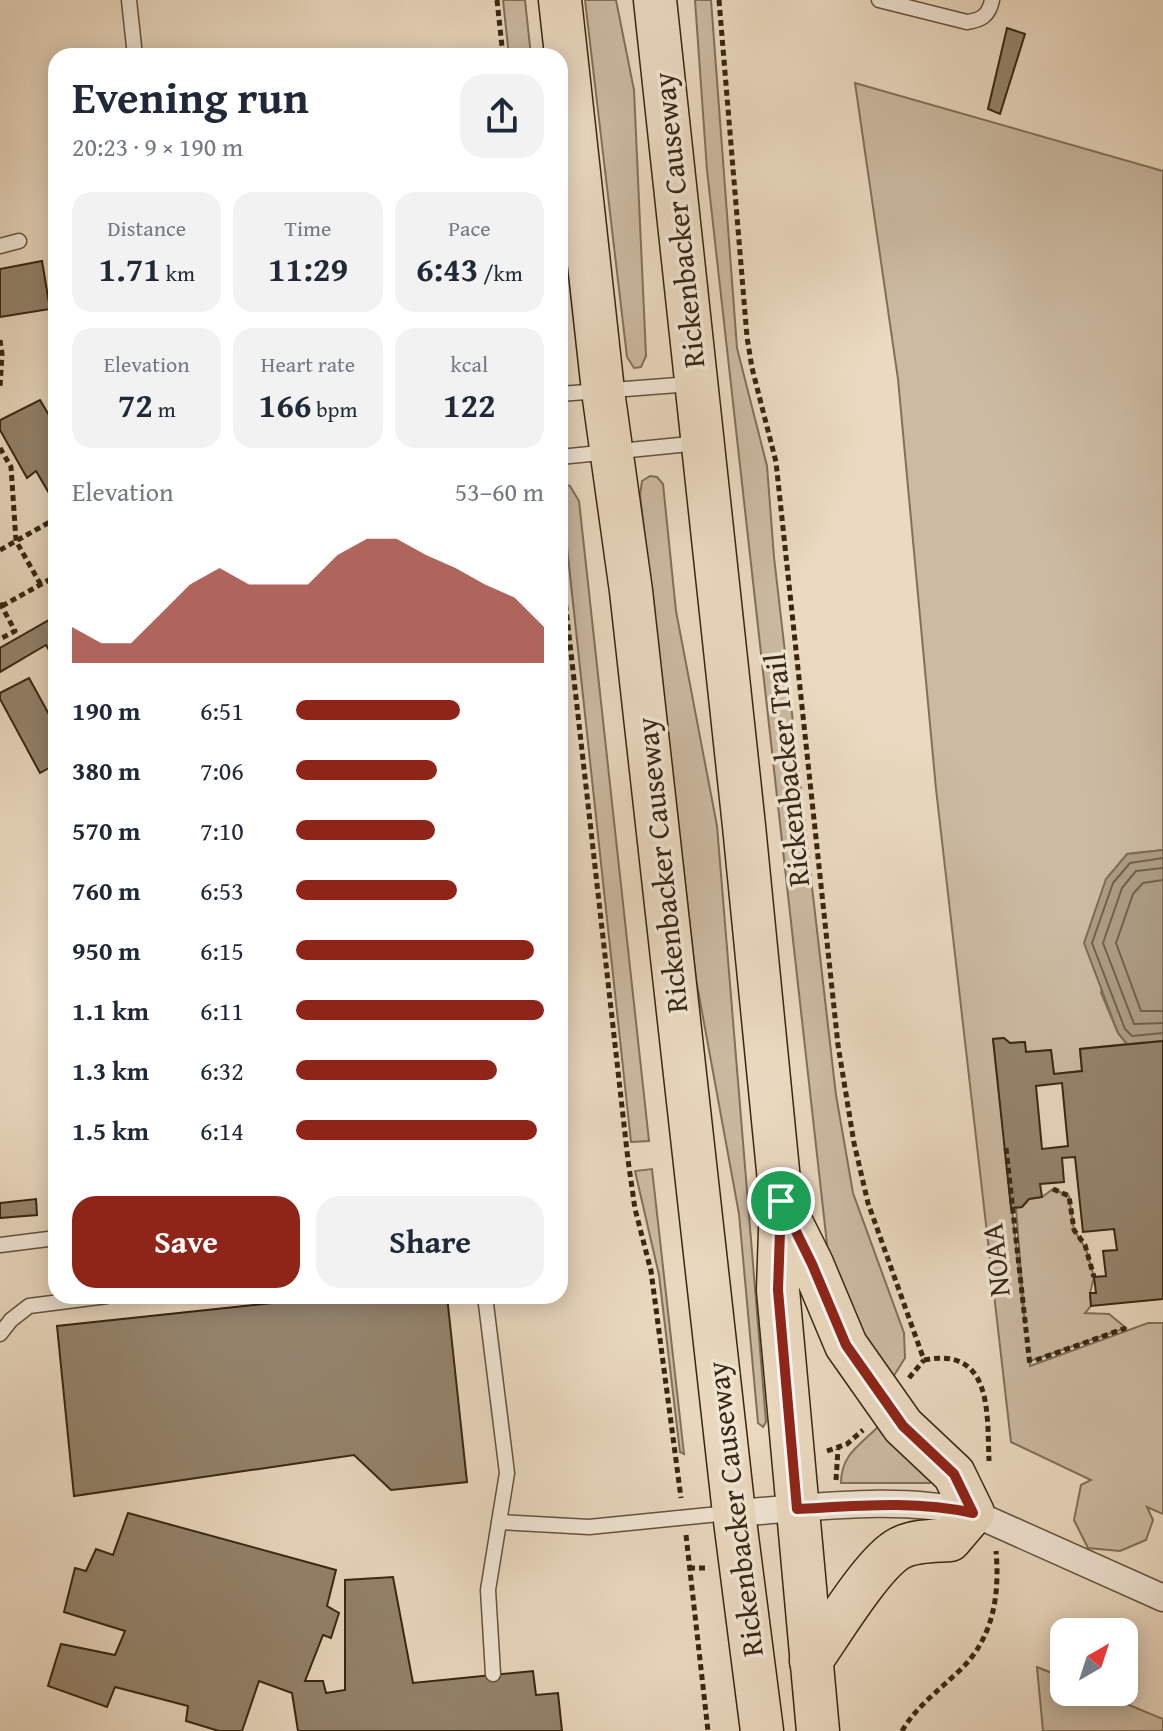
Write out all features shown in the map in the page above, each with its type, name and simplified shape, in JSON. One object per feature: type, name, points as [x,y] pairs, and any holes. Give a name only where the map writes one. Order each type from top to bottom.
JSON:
[{"type":"main road","name":"Rickenbacker Causeway","points":[[560,0],[565,48]]},
{"type":"main road","name":"Rickenbacker Causeway","points":[[655,0],[698,384],[781,1201],[778,1290],[818,1731]]},
{"type":"main road","name":"Rickenbacker Causeway","points":[[568,73],[610,452],[631,591],[734,1513],[762,1731]]},
{"type":"main road","points":[[781,1201],[846,1345],[903,1426],[954,1474],[973,1513],[950,1540],[903,1546],[881,1562],[811,1661]]},
{"type":"street","points":[[734,1513],[903,1504],[949,1508],[973,1513],[1163,1598]]},
{"type":"lane","points":[[129,0],[134,48]]},
{"type":"lane","points":[[879,0],[967,22],[979,20],[989,11],[992,0]]},
{"type":"lane","points":[[0,246],[19,241]]},
{"type":"lane","points":[[568,393],[698,384]]},
{"type":"lane","points":[[568,456],[703,443]]},
{"type":"lane","points":[[0,1245],[48,1239]]},
{"type":"lane","points":[[0,1334],[11,1320],[29,1306],[48,1304]]},
{"type":"lane","points":[[486,1304],[507,1473],[488,1590],[493,1674]]},
{"type":"lane","points":[[499,1522],[589,1527],[734,1513]]},
{"type":"path","points":[[497,0],[502,48]]},
{"type":"path","name":"Rickenbacker Trail","points":[[719,0],[747,337],[776,462],[838,1045],[854,1143],[868,1203],[924,1360],[936,1358],[962,1362],[975,1373],[983,1387],[989,1468]]},
{"type":"path","points":[[0,340],[0,388]]},
{"type":"path","points":[[0,448],[11,467],[16,541],[41,585]]},
{"type":"path","points":[[0,550],[48,523]]},
{"type":"path","points":[[0,639],[15,631],[1,604],[48,581]]},
{"type":"path","points":[[568,626],[628,1160],[635,1209],[651,1271],[679,1484]]},
{"type":"path","name":"NOAA","points":[[1006,1148],[1030,1366]]},
{"type":"path","points":[[1053,1189],[1069,1196],[1074,1230],[1085,1245],[1094,1277]]},
{"type":"path","points":[[1036,1360],[1126,1328]]},
{"type":"path","points":[[829,1451],[838,1449],[867,1425]]},
{"type":"path","points":[[837,1485],[838,1449]]},
{"type":"path","points":[[677,1471],[686,1470]]},
{"type":"path","points":[[689,1554],[708,1731]]},
{"type":"path","points":[[902,1731],[923,1703],[967,1663],[981,1645],[989,1628],[997,1594],[997,1562]]},
{"type":"path","points":[[689,1568],[699,1570]]},
{"type":"shaded area","points":[[503,0],[525,0],[530,48],[508,48]]},
{"type":"shaded area","points":[[585,0],[616,0],[634,90],[646,356],[641,367],[634,368],[627,357]]},
{"type":"shaded area","points":[[695,0],[711,0],[737,348],[767,466],[774,557],[836,1095],[853,1193],[904,1333],[905,1358],[890,1382],[851,1322],[828,1253],[707,170]]},
{"type":"shaded area","points":[[855,83],[1163,171],[1163,850],[1127,854],[1101,993],[1118,1033],[1127,1044],[1080,1049],[1082,1071],[1054,1074],[1051,1050],[1026,1052],[1024,1042],[993,1039],[1025,1324],[1016,1208],[1053,1189],[1069,1196],[1074,1230],[1086,1249],[1094,1277],[1091,1306],[1085,1313],[1109,1314],[1126,1328],[1030,1361],[1030,1366],[1148,1323],[1163,1323],[1163,1514],[1147,1507],[1153,1520],[1146,1540],[1120,1551],[1088,1548],[1074,1520],[1081,1485],[1091,1480],[1011,1442],[936,789],[898,379]]},
{"type":"shaded area","points":[[650,476],[657,477],[663,484],[676,611],[717,826],[766,1422],[763,1427],[758,1423],[739,1214],[696,979],[640,495],[642,481]]},
{"type":"shaded area","points":[[568,485],[579,501],[649,1141],[631,1142],[568,556]]},
{"type":"shaded area","points":[[652,1169],[684,1454],[680,1452],[659,1275],[635,1171]]},
{"type":"shaded area","points":[[882,1423],[933,1479],[930,1483],[841,1483],[849,1456]]},
{"type":"shaded area","points":[[1037,1667],[1050,1672],[1050,1706],[1132,1706],[1163,1719],[1163,1731],[1043,1731]]},
{"type":"water","points":[[1163,850],[1163,1041],[1127,1044],[1118,1033],[1084,943],[1106,879],[1127,854]]},
{"type":"building","points":[[1007,28],[1025,34],[1000,114],[988,109]]},
{"type":"building","points":[[42,261],[48,309],[0,317],[0,269]]},
{"type":"building","points":[[40,400],[48,414],[48,491],[36,471],[27,478],[0,430],[0,420]]},
{"type":"building","points":[[48,621],[48,648],[46,645],[0,672],[0,648]]},
{"type":"building","points":[[29,678],[48,712],[48,768],[40,773],[0,699],[0,693]]},
{"type":"building","points":[[993,1039],[1025,1042],[1026,1052],[1051,1050],[1054,1074],[1082,1071],[1080,1049],[1163,1041],[1163,1299],[1091,1306],[1090,1293],[1096,1293],[1094,1277],[1106,1276],[1103,1251],[1117,1250],[1114,1229],[1083,1232],[1075,1157],[1062,1158],[1064,1182],[1040,1184],[1042,1197],[1029,1199],[1022,1207],[1011,1208]],"holes":[[[1062,1083],[1068,1146],[1042,1149],[1036,1086]]]},
{"type":"building","points":[[36,1199],[37,1215],[0,1218],[0,1203]]},
{"type":"building","points":[[263,1304],[448,1304],[467,1482],[391,1490],[354,1455],[74,1496],[57,1326]]},
{"type":"building","points":[[128,1513],[336,1570],[327,1606],[339,1613],[331,1638],[323,1635],[305,1681],[323,1681],[326,1693],[345,1690],[345,1580],[393,1577],[413,1683],[533,1671],[536,1695],[558,1693],[562,1731],[298,1731],[292,1693],[259,1681],[242,1731],[219,1731],[186,1721],[188,1706],[115,1687],[107,1707],[48,1686],[61,1644],[115,1655],[125,1631],[64,1612],[75,1568],[86,1571],[96,1549],[113,1555]]},
{"type":"route","points":[[781,1201],[846,1345],[903,1426],[954,1474],[973,1513],[903,1504],[797,1509],[778,1290],[781,1201]]}]
